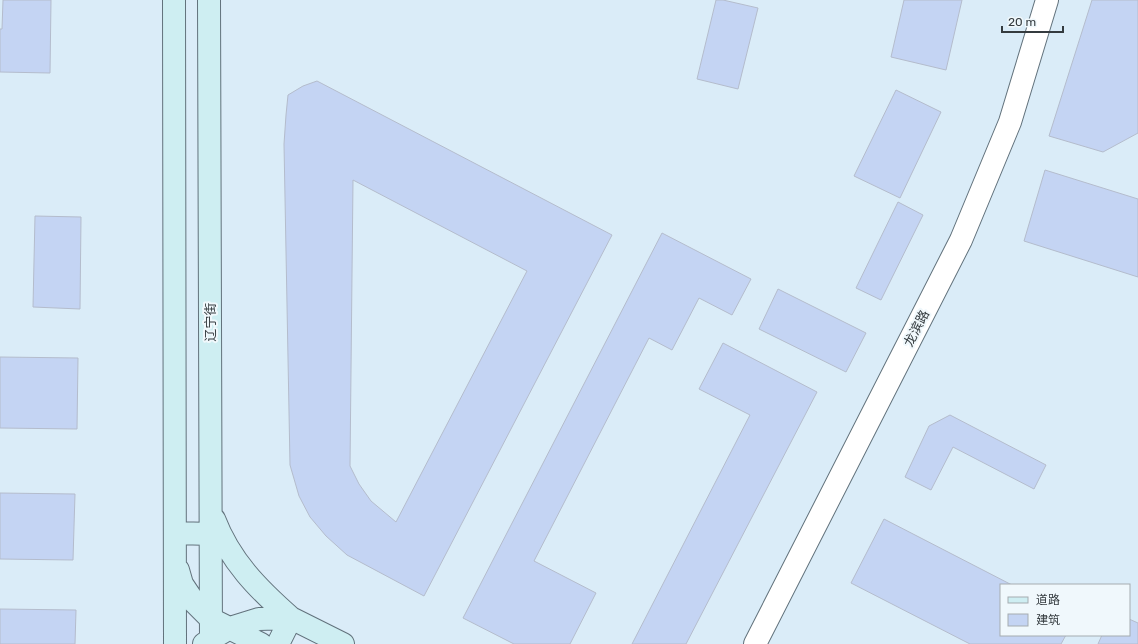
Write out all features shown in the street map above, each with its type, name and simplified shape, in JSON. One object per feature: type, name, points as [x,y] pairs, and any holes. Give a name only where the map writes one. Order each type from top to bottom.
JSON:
[{"type":"street","points":[[174,0],[175,644]]},
{"type":"street","name":"辽宁街","points":[[209,0],[211,534],[213,635]]},
{"type":"street","name":"龙滨路","points":[[755,644],[961,240],[1010,122],[1047,0]]},
{"type":"street","points":[[211,512],[221,538],[234,559],[270,600],[291,618],[343,644]]},
{"type":"street","points":[[175,533],[211,534]]},
{"type":"street","points":[[175,559],[182,584],[213,635],[261,644]]},
{"type":"street","points":[[213,635],[259,619],[291,618]]},
{"type":"street","points":[[278,644],[291,618]]},
{"type":"building","points":[[3,0],[51,0],[50,73],[0,72],[0,29],[2,29]]},
{"type":"building","points":[[716,0],[723,0],[758,8],[738,89],[697,79]]},
{"type":"building","points":[[904,0],[962,0],[946,70],[891,57]]},
{"type":"building","points":[[1092,0],[1138,0],[1138,133],[1103,152],[1049,136]]},
{"type":"building","points":[[317,81],[612,235],[424,596],[347,555],[326,536],[310,517],[299,496],[290,465],[284,144],[288,95],[303,86]],"holes":[[[353,180],[527,271],[396,522],[371,501],[359,484],[350,466]]]},
{"type":"building","points":[[896,90],[941,112],[900,198],[854,176]]},
{"type":"building","points":[[1045,170],[1138,199],[1138,277],[1024,241]]},
{"type":"building","points":[[898,202],[923,215],[881,300],[856,288]]},
{"type":"building","points":[[35,216],[81,217],[80,309],[33,307]]},
{"type":"building","points":[[662,233],[751,279],[732,315],[699,298],[672,350],[649,338],[534,561],[596,593],[570,644],[514,644],[463,618]]},
{"type":"building","points":[[778,289],[866,333],[846,372],[759,329]]},
{"type":"building","points":[[723,343],[817,392],[686,644],[632,644],[750,415],[699,389]]},
{"type":"building","points":[[0,357],[78,358],[77,429],[0,428]]},
{"type":"building","points":[[950,415],[1046,465],[1034,489],[953,447],[931,490],[905,477],[929,426]]},
{"type":"building","points":[[0,493],[75,494],[73,560],[0,559]]},
{"type":"building","points":[[884,519],[1010,584],[1000,584],[1000,636],[1065,636],[1061,644],[970,644],[851,583]]},
{"type":"building","points":[[0,609],[76,610],[75,644],[0,644]]},
{"type":"building","points":[[1130,619],[1138,623],[1138,644],[1098,644],[1102,636],[1130,636]]}]
